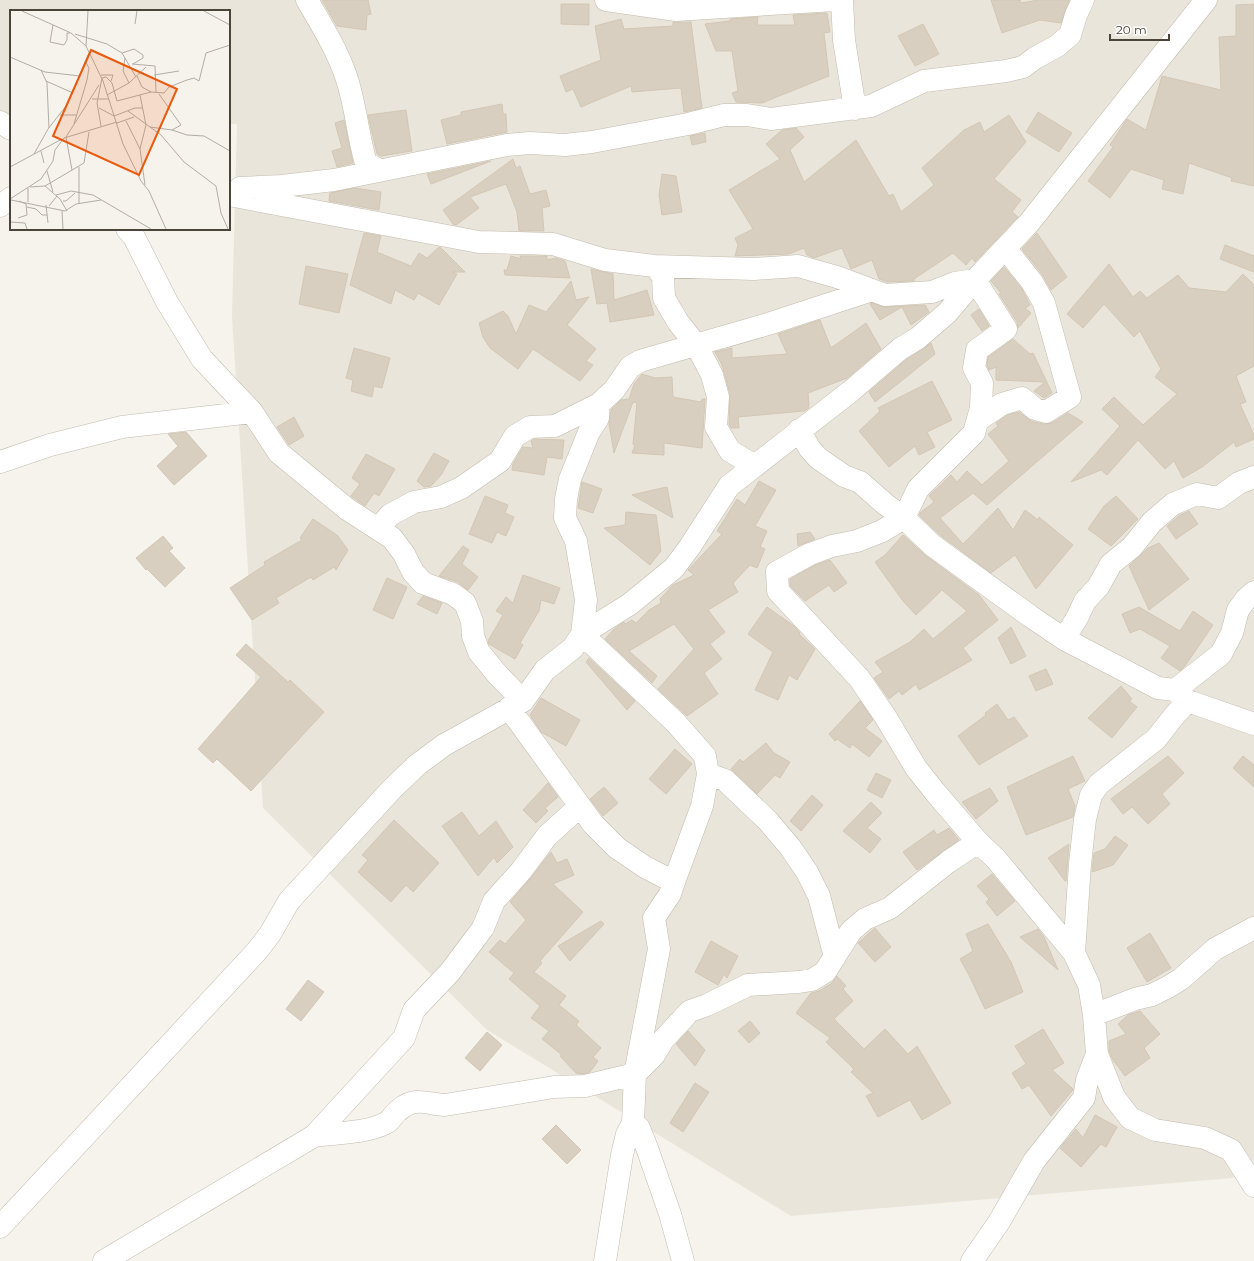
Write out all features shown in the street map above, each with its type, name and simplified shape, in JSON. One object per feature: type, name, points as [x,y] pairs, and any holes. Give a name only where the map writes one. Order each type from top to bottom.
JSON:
[{"type":"street","points":[[307,0],[338,58],[351,93],[359,141],[366,163],[380,170]]},
{"type":"street","points":[[606,0],[635,2],[676,10],[835,0]]},
{"type":"street","points":[[842,0],[844,40],[855,109]]},
{"type":"street","points":[[230,189],[282,186],[334,180],[473,151],[515,144],[530,143],[565,145],[592,142],[688,124],[724,115],[747,115],[771,119],[871,106],[924,81],[1023,68],[1035,58],[1058,46],[1070,35],[1076,15],[1083,0]]},
{"type":"street","points":[[582,634],[630,604],[674,568],[689,548],[729,486],[851,391],[900,349],[918,338],[947,313],[975,280],[1029,224],[1206,0]]},
{"type":"street","points":[[0,122],[10,128]]},
{"type":"street","points":[[0,136],[10,139]]},
{"type":"street","points":[[230,195],[479,242],[553,244],[605,260],[654,266],[754,269],[798,266],[884,295],[910,295],[932,292],[956,283],[975,280]]},
{"type":"street","points":[[0,206],[10,199]]},
{"type":"street","points":[[128,230],[134,237],[167,302],[202,359],[252,412],[279,453],[347,509],[379,528],[392,538],[404,554],[413,572],[423,583],[453,594],[465,603],[472,621],[473,636],[480,652],[497,674],[579,807],[593,824],[617,848],[645,867],[674,882]]},
{"type":"street","points":[[978,420],[1002,404],[1022,398],[1035,409],[1046,412],[1070,396],[1044,303],[1032,282],[1005,248]]},
{"type":"street","points":[[654,266],[663,276],[664,298],[678,322],[697,346],[712,375],[718,397],[716,427],[730,451],[755,466]]},
{"type":"street","points":[[975,280],[1006,328],[977,350],[974,368],[982,383],[981,408],[974,433],[918,489],[904,518],[882,531],[857,541],[832,546],[810,554],[777,572],[778,591],[859,678],[885,716],[916,768],[978,842],[996,859],[1074,953],[1090,985],[1097,1054],[1114,1097],[1130,1118],[1155,1130],[1205,1138],[1231,1150],[1254,1186]]},
{"type":"street","points":[[379,528],[390,514],[414,502],[441,497],[461,488],[500,461],[515,436],[530,427],[555,426],[600,404],[614,390],[630,367],[640,361],[697,346],[830,305],[872,290]]},
{"type":"street","points":[[0,1227],[258,951],[270,934],[289,901],[392,789],[417,765],[444,745],[516,704],[544,670],[574,648],[582,634],[586,600],[576,541],[566,518],[566,499],[570,479],[589,432],[598,418],[600,404]]},
{"type":"street","points":[[0,462],[50,445],[122,427],[252,412]]},
{"type":"street","points":[[799,430],[810,449],[818,458],[844,476],[860,482],[904,518],[932,544],[1064,639],[1158,688],[1254,724]]},
{"type":"street","points":[[1064,639],[1077,618],[1085,601],[1098,587],[1111,564],[1132,548],[1152,522],[1174,504],[1197,494],[1218,498],[1239,483],[1254,477]]},
{"type":"street","points":[[1074,953],[1080,864],[1085,819],[1091,795],[1099,784],[1156,740],[1174,716],[1182,696],[1220,654],[1232,633],[1238,610],[1246,598],[1254,592]]},
{"type":"street","points":[[582,634],[676,723],[705,756],[708,774],[702,806],[670,894],[654,918],[659,949],[635,1074],[633,1123],[627,1134],[622,1155],[605,1261]]},
{"type":"street","points":[[708,774],[725,780],[768,822],[790,847],[807,872],[819,896],[835,957]]},
{"type":"street","points":[[104,1261],[314,1136],[404,1038],[414,1010],[450,972],[484,928],[494,901],[521,871],[547,836],[579,807]]},
{"type":"street","points":[[314,1136],[368,1128],[387,1123],[398,1110],[410,1103],[422,1100],[434,1104],[445,1105],[554,1087],[585,1086],[635,1074],[654,1055],[663,1040],[690,1011],[708,1005],[748,985],[812,980],[825,972],[851,931],[865,919],[890,908],[948,862],[978,842]]},
{"type":"street","points":[[1094,1015],[1135,999],[1152,995],[1168,987],[1181,979],[1215,949],[1254,928]]},
{"type":"street","points":[[972,1261],[999,1222],[1034,1161],[1084,1098],[1087,1080],[1097,1054]]},
{"type":"street","points":[[633,1123],[639,1128],[647,1148],[670,1214],[683,1261]]},
{"type":"shaded area","points":[[0,0],[1254,0],[1254,1161],[1232,1178],[791,1216],[487,1030],[263,808],[232,316],[237,124],[230,124],[230,10],[10,10],[10,121],[0,128]]},
{"type":"building","points":[[322,0],[368,0],[371,14],[367,15],[366,30],[337,26]]},
{"type":"building","points":[[991,0],[1020,0],[1021,3],[1038,0],[1069,0],[1061,23],[1040,20],[1002,33]]},
{"type":"building","points":[[561,4],[589,4],[589,25],[561,24]]},
{"type":"building","points":[[1254,4],[1254,186],[1231,181],[1232,178],[1189,163],[1183,194],[1162,189],[1164,180],[1131,169],[1110,198],[1088,181],[1113,147],[1110,145],[1127,119],[1146,130],[1162,76],[1221,90],[1219,37],[1236,36],[1236,5]]},
{"type":"building","points":[[827,13],[830,32],[824,33],[829,76],[762,103],[736,102],[732,93],[738,91],[732,51],[716,51],[705,24],[730,21],[730,19],[758,17],[757,25],[795,25],[793,15]]},
{"type":"building","points":[[621,19],[624,29],[673,26],[673,22],[691,22],[702,108],[684,112],[681,88],[632,92],[631,86],[581,107],[573,89],[566,92],[560,76],[601,60],[595,26]]},
{"type":"building","points":[[923,24],[939,54],[915,66],[898,36]]},
{"type":"building","points":[[502,104],[503,114],[506,114],[507,132],[447,144],[441,120],[461,115],[461,112]]},
{"type":"building","points":[[406,110],[412,151],[381,156],[377,154],[368,115]]},
{"type":"building","points":[[1038,112],[1072,133],[1059,152],[1026,132]]},
{"type":"building","points":[[1009,115],[1026,142],[994,179],[1021,200],[1012,212],[1018,217],[975,262],[972,258],[966,265],[953,253],[914,279],[914,281],[887,282],[879,279],[872,260],[851,269],[842,248],[814,258],[807,255],[804,248],[789,254],[735,256],[738,245],[735,238],[753,229],[729,190],[780,159],[766,144],[782,130],[796,128],[804,137],[790,150],[804,182],[856,140],[889,196],[893,194],[901,212],[934,185],[922,168],[964,130],[980,122],[984,132]]},
{"type":"building","points":[[344,120],[353,163],[337,167],[332,151],[342,148],[335,123]]},
{"type":"building","points":[[705,133],[706,142],[692,145],[690,136]]},
{"type":"building","points":[[513,159],[516,168],[520,166],[530,194],[546,190],[550,206],[542,208],[544,231],[519,231],[517,212],[506,184],[470,197],[479,208],[456,225],[453,224],[443,210]]},
{"type":"building","points":[[491,161],[431,184],[427,174]]},
{"type":"building","points":[[662,174],[676,176],[682,212],[662,215],[659,195]]},
{"type":"building","points":[[355,188],[381,192],[379,210],[329,201],[330,193]]},
{"type":"building","points":[[364,233],[381,236],[377,252],[411,266],[419,253],[427,258],[439,247],[465,272],[452,272],[457,274],[439,305],[418,293],[414,300],[395,290],[391,304],[350,285]]},
{"type":"building","points":[[1037,233],[1067,277],[1051,290],[1042,274],[1022,249]]},
{"type":"building","points":[[1225,245],[1254,256],[1254,272],[1220,259]]},
{"type":"building","points":[[511,256],[521,259],[520,256],[547,256],[547,260],[556,258],[565,261],[570,278],[505,275],[504,270],[507,270]]},
{"type":"building","points":[[1109,264],[1133,297],[1140,291],[1147,298],[1178,275],[1189,288],[1226,292],[1243,274],[1254,285],[1254,366],[1236,376],[1246,402],[1240,404],[1254,435],[1254,439],[1236,447],[1234,442],[1202,467],[1183,478],[1174,461],[1165,469],[1138,440],[1107,475],[1101,470],[1071,482],[1120,426],[1102,409],[1114,397],[1143,425],[1177,394],[1155,377],[1161,369],[1140,331],[1134,337],[1104,304],[1083,328],[1067,314]]},
{"type":"building","points":[[306,266],[348,274],[339,313],[299,304]]},
{"type":"building","points":[[1004,267],[1022,289],[1030,305],[1025,308],[1031,313],[1018,328],[1017,322],[999,294],[1001,293],[991,281]]},
{"type":"building","points":[[591,269],[613,274],[614,300],[647,290],[654,315],[610,322],[607,303],[597,304]]},
{"type":"building","points":[[571,281],[576,300],[589,297],[567,325],[596,349],[586,361],[593,365],[580,381],[533,349],[518,369],[490,348],[483,337],[479,323],[503,311],[508,316],[516,334],[529,305],[546,312]]},
{"type":"building","points":[[872,303],[885,307],[925,305],[929,312],[911,325],[902,307],[880,320],[870,304]]},
{"type":"building","points":[[979,309],[989,326],[982,331],[971,315]]},
{"type":"building","points":[[820,320],[831,348],[866,323],[881,349],[847,378],[808,393],[809,408],[804,411],[738,417],[739,428],[731,428],[729,424],[730,394],[722,365],[715,352],[732,348],[732,358],[787,354],[778,334]]},
{"type":"building","points":[[1013,339],[1030,354],[1033,353],[1052,393],[1044,398],[1034,391],[1045,382],[996,380],[996,367],[989,370],[987,366],[988,357]]},
{"type":"building","points":[[931,343],[935,354],[875,402],[869,392],[907,359]]},
{"type":"building","points":[[354,348],[390,358],[382,388],[374,386],[372,397],[351,391],[353,380],[346,378]]},
{"type":"building","points":[[642,374],[655,378],[672,377],[673,397],[701,402],[702,399],[705,399],[702,448],[664,443],[664,455],[632,453],[635,445],[633,444],[637,403],[633,402],[614,453],[609,424],[611,410],[621,400],[629,399],[634,384]]},
{"type":"building","points":[[932,381],[952,420],[927,432],[935,447],[919,455],[915,446],[889,467],[859,431],[880,411],[878,408]]},
{"type":"building","points":[[1019,412],[1031,421],[1043,424],[1052,423],[1068,413],[1083,422],[987,505],[973,493],[940,518],[963,544],[998,508],[1013,530],[1025,510],[1038,520],[1039,517],[1073,545],[1036,589],[1015,555],[991,573],[940,535],[919,515],[934,502],[929,496],[951,475],[957,482],[967,471],[982,485],[1009,461],[988,434],[998,426],[996,423],[1007,415]]},
{"type":"building","points":[[294,417],[304,436],[289,445],[277,427]]},
{"type":"building","points":[[186,432],[207,456],[174,485],[157,466],[178,446],[168,434]]},
{"type":"building","points":[[534,439],[564,440],[562,459],[547,457],[544,475],[512,470],[513,464],[523,447],[533,448],[531,441]]},
{"type":"building","points":[[434,453],[449,461],[441,475],[431,486],[424,487],[417,481]]},
{"type":"building","points":[[366,454],[395,469],[379,496],[374,493],[365,506],[351,496],[360,484],[352,478]]},
{"type":"building","points":[[759,481],[776,490],[755,526],[767,531],[760,547],[765,549],[757,568],[750,565],[733,583],[738,592],[708,610],[725,632],[710,644],[722,659],[704,673],[718,694],[687,716],[658,689],[694,649],[674,624],[629,651],[657,676],[652,683],[605,639],[614,629],[624,622],[625,624],[632,620],[636,623],[649,610],[661,603],[660,599],[673,585],[694,575],[688,570],[722,534],[717,531],[737,499],[745,505]]},
{"type":"building","points":[[582,482],[602,489],[593,513],[578,508]]},
{"type":"building","points":[[667,487],[673,518],[632,495],[653,490]]},
{"type":"building","points":[[485,496],[508,505],[505,513],[514,517],[506,536],[497,532],[492,543],[469,534]]},
{"type":"building","points":[[1116,496],[1138,519],[1111,546],[1088,529],[1104,506]]},
{"type":"building","points":[[1189,511],[1198,524],[1176,539],[1167,526],[1180,515]]},
{"type":"building","points":[[626,512],[656,515],[661,551],[650,565],[604,528],[625,525]]},
{"type":"building","points":[[313,519],[337,535],[348,550],[336,570],[334,567],[313,580],[311,577],[276,598],[279,603],[252,620],[230,588],[265,565],[264,562],[302,540],[300,538]]},
{"type":"building","points":[[810,532],[815,539],[798,546],[797,534]]},
{"type":"building","points":[[903,535],[925,555],[979,595],[998,620],[963,648],[972,660],[919,690],[916,684],[902,695],[899,691],[889,699],[874,678],[883,672],[875,662],[910,642],[924,629],[933,639],[967,611],[942,590],[916,615],[903,601],[875,562],[885,555]]},
{"type":"building","points":[[163,536],[173,548],[169,551],[185,568],[165,587],[147,569],[146,570],[136,558]]},
{"type":"building","points":[[1159,543],[1189,579],[1149,610],[1129,566],[1148,548]]},
{"type":"building","points":[[463,546],[469,550],[462,564],[478,577],[468,590],[458,582],[439,576]]},
{"type":"building","points":[[830,560],[847,583],[834,592],[829,585],[805,601],[790,586],[790,579],[815,565]]},
{"type":"building","points":[[523,575],[560,588],[554,604],[541,600],[539,611],[520,643],[523,645],[515,659],[489,644],[488,641],[503,615],[496,611],[506,597],[513,603]]},
{"type":"building","points":[[387,578],[407,587],[393,619],[373,610]]},
{"type":"building","points":[[423,596],[442,603],[437,614],[417,604]]},
{"type":"building","points":[[767,607],[794,626],[800,633],[799,634],[815,649],[797,680],[789,675],[778,700],[755,690],[773,652],[748,634]]},
{"type":"building","points":[[1139,607],[1180,631],[1193,611],[1213,625],[1180,671],[1161,658],[1170,646],[1140,629],[1130,633],[1122,614]]},
{"type":"building","points":[[1011,627],[1026,656],[1011,664],[998,638]]},
{"type":"building","points":[[246,644],[288,682],[290,680],[324,712],[251,791],[217,759],[213,763],[198,749],[261,677],[236,655]]},
{"type":"building","points":[[589,658],[635,701],[627,710],[586,662]]},
{"type":"building","points":[[1046,669],[1053,684],[1036,691],[1029,676]]},
{"type":"building","points":[[1121,686],[1132,699],[1129,701],[1137,707],[1112,738],[1088,718]]},
{"type":"building","points":[[541,698],[580,720],[566,746],[541,732],[530,715]]},
{"type":"building","points":[[860,701],[873,720],[865,728],[882,741],[869,757],[852,744],[850,748],[837,739],[835,741],[829,734]]},
{"type":"building","points":[[997,704],[1008,720],[1014,717],[1028,736],[979,765],[958,736],[986,715],[985,713]]},
{"type":"building","points":[[766,743],[774,753],[790,762],[780,778],[775,775],[757,794],[731,769],[740,759],[743,762]]},
{"type":"building","points":[[675,749],[692,764],[666,794],[649,779]]},
{"type":"building","points":[[1073,756],[1085,781],[1068,789],[1075,806],[1073,817],[1026,835],[1007,787]]},
{"type":"building","points":[[1168,756],[1184,773],[1162,794],[1170,804],[1148,824],[1132,807],[1123,814],[1111,799]]},
{"type":"building","points":[[1243,756],[1254,765],[1254,787],[1233,768]]},
{"type":"building","points":[[876,773],[891,780],[882,798],[867,790]]},
{"type":"building","points":[[548,783],[558,797],[545,808],[548,811],[536,823],[523,810]]},
{"type":"building","points":[[604,787],[618,803],[603,816],[590,799]]},
{"type":"building","points":[[990,788],[998,801],[976,819],[962,802]]},
{"type":"building","points":[[812,795],[823,805],[801,831],[790,821]]},
{"type":"building","points":[[871,802],[882,813],[867,828],[881,839],[870,853],[843,831]]},
{"type":"building","points":[[462,812],[479,836],[496,821],[513,847],[497,863],[494,857],[478,876],[442,826]]},
{"type":"building","points":[[394,820],[439,863],[413,892],[406,885],[391,902],[358,872],[368,860],[362,855]]},
{"type":"building","points":[[949,828],[959,840],[917,870],[903,852],[934,830],[937,835]]},
{"type":"building","points":[[1115,836],[1128,845],[1113,865],[1092,872],[1094,853],[1105,849]]},
{"type":"building","points":[[1069,844],[1066,881],[1065,881],[1048,858]]},
{"type":"building","points":[[551,852],[557,863],[567,859],[574,875],[553,884],[583,912],[540,961],[542,963],[534,972],[566,996],[559,1005],[579,1021],[576,1025],[601,1048],[593,1057],[598,1061],[590,1072],[583,1074],[576,1073],[560,1056],[562,1055],[542,1039],[549,1031],[531,1018],[540,1006],[509,979],[514,973],[489,952],[500,940],[505,944],[526,920],[510,902]]},
{"type":"building","points":[[992,874],[1015,901],[997,916],[986,902],[989,899],[977,886]]},
{"type":"building","points":[[601,921],[604,924],[570,961],[558,946]]},
{"type":"building","points":[[988,924],[1011,962],[1023,992],[985,1009],[960,959],[973,951],[966,934]]},
{"type":"building","points":[[875,928],[891,947],[875,962],[858,943]]},
{"type":"building","points":[[1038,929],[1044,937],[1058,970],[1020,937]]},
{"type":"building","points":[[1150,933],[1171,968],[1147,982],[1127,948]]},
{"type":"building","points":[[711,941],[738,956],[727,978],[724,974],[718,985],[695,972]]},
{"type":"building","points":[[837,976],[846,986],[843,989],[853,1001],[834,1019],[864,1049],[885,1029],[908,1054],[917,1046],[951,1103],[922,1120],[910,1100],[878,1117],[866,1096],[873,1093],[851,1072],[854,1069],[826,1042],[830,1038],[796,1013],[811,993],[819,991],[832,983]]},
{"type":"building","points":[[308,980],[324,992],[301,1021],[286,1009]]},
{"type":"building","points":[[1140,1011],[1160,1034],[1144,1048],[1150,1058],[1125,1076],[1113,1060],[1109,1051],[1109,1041],[1126,1034],[1118,1024],[1128,1015]]},
{"type":"building","points":[[750,1021],[760,1033],[749,1043],[738,1031]]},
{"type":"building","points":[[1043,1029],[1064,1063],[1052,1070],[1073,1089],[1051,1116],[1029,1085],[1022,1089],[1012,1073],[1026,1064],[1015,1046]]},
{"type":"building","points":[[688,1031],[705,1050],[695,1066],[676,1044]]},
{"type":"building","points":[[487,1032],[502,1045],[480,1071],[465,1058]]},
{"type":"building","points":[[695,1083],[709,1092],[683,1132],[670,1123]]},
{"type":"building","points":[[1095,1115],[1117,1127],[1106,1147],[1101,1144],[1081,1167],[1060,1148],[1076,1129],[1083,1138]]},
{"type":"building","points":[[556,1125],[581,1150],[567,1164],[542,1139]]}]
